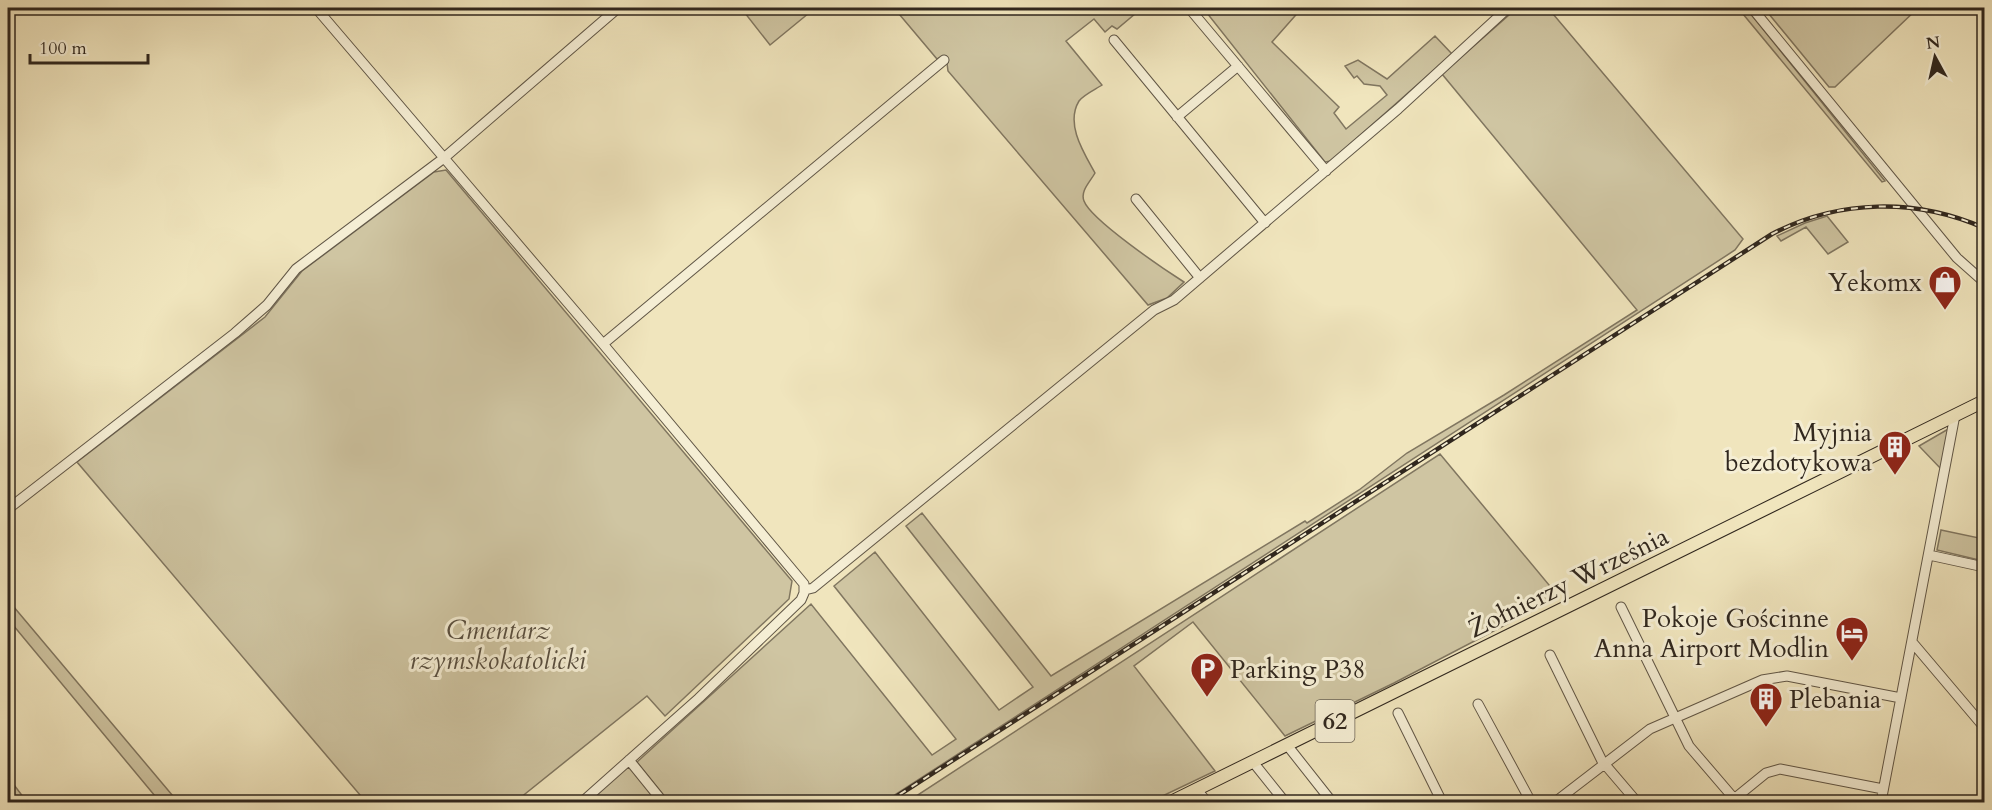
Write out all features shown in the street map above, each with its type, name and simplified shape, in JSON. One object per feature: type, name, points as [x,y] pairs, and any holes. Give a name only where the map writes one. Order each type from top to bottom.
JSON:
[{"type":"main road","name":"Żołnierzy Września","points":[[1171,802],[1984,401]]},
{"type":"street","points":[[316,8],[802,581],[805,590],[801,600],[699,698],[582,802]]},
{"type":"street","points":[[8,509],[251,320],[267,305],[296,269],[444,158],[618,8]]},
{"type":"street","points":[[1189,8],[1326,171]]},
{"type":"street","points":[[805,590],[813,588],[1154,310],[1167,305],[1200,278],[1398,110],[1508,8]]},
{"type":"street","points":[[1752,8],[1957,258],[1984,282]]},
{"type":"street","points":[[1114,40],[1264,222]]},
{"type":"street","points":[[603,344],[944,60]]},
{"type":"street","points":[[1177,117],[1238,66]]},
{"type":"street","points":[[1136,200],[1200,278]]},
{"type":"street","points":[[1881,802],[1955,415]]},
{"type":"street","points":[[1929,555],[1984,567]]},
{"type":"street","points":[[1621,607],[1689,746],[1736,801],[1766,773],[1780,769],[1883,789]]},
{"type":"street","points":[[1912,642],[1984,727]]},
{"type":"street","points":[[1550,655],[1592,744],[1604,763],[1637,802]]},
{"type":"street","points":[[1555,802],[1639,736],[1675,717],[1762,680],[1787,676],[1901,698]]},
{"type":"street","points":[[1478,705],[1531,802]]},
{"type":"street","points":[[1398,713],[1442,802]]},
{"type":"street","points":[[1287,745],[1332,802]]},
{"type":"street","points":[[629,760],[663,802]]},
{"type":"street","points":[[1253,762],[1285,802]]},
{"type":"street","points":[[1197,790],[1208,802]]},
{"type":"green space","points":[[741,8],[804,8],[809,13],[770,45]]},
{"type":"green space","points":[[894,8],[1142,8],[1117,29],[1112,26],[1105,32],[1094,19],[1066,41],[1102,85],[1086,94],[1079,101],[1075,110],[1075,129],[1095,173],[1084,190],[1083,197],[1090,209],[1114,232],[1184,282],[1167,298],[1148,305],[948,71],[947,63],[941,57],[937,59]]},
{"type":"green space","points":[[1203,8],[1255,8],[1258,11],[1269,8],[1302,8],[1272,42],[1339,107],[1334,113],[1346,129],[1387,95],[1380,86],[1364,84],[1357,76],[1354,78],[1345,66],[1358,60],[1387,79],[1435,36],[1452,54],[1331,161],[1325,162]]},
{"type":"green space","points":[[1517,8],[1548,8],[1743,239],[1735,250],[884,802],[669,802],[637,762],[811,604],[932,755],[956,739],[834,586],[875,552],[999,710],[1033,687],[906,526],[922,513],[1051,676],[1305,521],[1307,523],[1359,490],[1407,453],[1504,395],[1637,310],[1442,74]]},
{"type":"green space","points":[[1738,8],[1746,8],[1885,181],[1882,182]]},
{"type":"green space","points":[[1764,8],[1918,8],[1835,87],[1829,87]]},
{"type":"green space","name":"Cmentarz rzymskokatolicki","points":[[446,170],[792,581],[789,599],[665,716],[647,696],[520,798],[524,802],[366,802],[77,462],[265,317],[302,271],[434,172]]},
{"type":"green space","points":[[1827,216],[1848,242],[1828,254],[1806,227],[1781,241],[1777,236],[1805,223]]},
{"type":"green space","points":[[1950,428],[1942,470],[1919,446]]},
{"type":"green space","points":[[1440,454],[1559,597],[1394,683],[1285,736],[1193,622],[1134,666],[1215,771],[1150,802],[907,802]]},
{"type":"green space","points":[[1941,530],[1984,539],[1984,557],[1979,560],[1937,550]]},
{"type":"green space","points":[[8,600],[178,802],[160,802],[8,619]]},
{"type":"green space","points":[[628,764],[658,802],[587,802]]},
{"type":"green space","points":[[8,777],[27,802],[8,802]]},
{"type":"railway","points":[[888,802],[1772,234],[1798,222],[1824,214],[1878,207],[1905,207],[1932,211],[1984,228]]},
{"type":"place","name":"Yekomx","points":[[1945,311]]},
{"type":"place","name":"Myjnia bezdotykowa","points":[[1895,476]]},
{"type":"place","name":"Pokoje Gościnne Anna Airport Modlin","points":[[1852,662]]},
{"type":"place","name":"Parking P38","points":[[1207,698]]},
{"type":"place","name":"Plebania","points":[[1766,728]]}]
